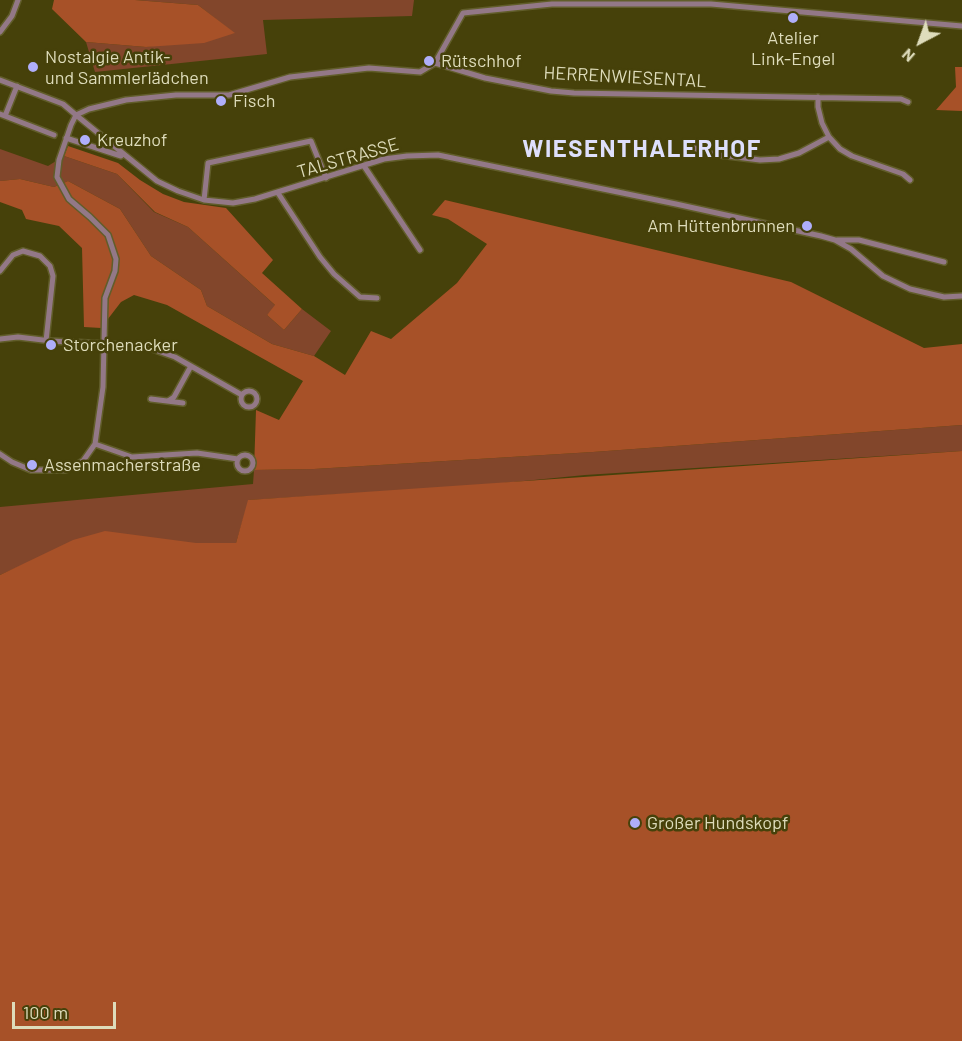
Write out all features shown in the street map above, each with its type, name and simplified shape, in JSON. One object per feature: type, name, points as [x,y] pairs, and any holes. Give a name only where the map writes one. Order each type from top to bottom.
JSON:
[{"type":"street","points":[[0,32],[12,16],[18,0]]},
{"type":"street","points":[[0,454],[32,470],[66,470],[83,461],[95,444],[104,387],[105,298],[115,271],[116,259],[111,242],[102,228],[69,199],[57,177],[57,166],[76,115],[89,109],[126,100],[184,95],[229,95],[290,77],[369,68],[420,72],[435,63],[463,13],[552,4],[711,4],[962,26]]},
{"type":"street","name":"HERRENWIESENTAL","points":[[435,63],[485,78],[551,91],[574,93],[901,99],[908,102]]},
{"type":"street","name":"TALSTRASSE","points":[[0,80],[63,104],[157,181],[204,200],[233,203],[278,193],[384,159],[438,155],[836,240],[859,240],[944,262]]},
{"type":"street","points":[[17,86],[3,115],[54,135]]},
{"type":"street","points":[[818,97],[822,123],[829,137],[840,149],[852,156],[903,174],[910,180]]},
{"type":"street","points":[[689,145],[704,153],[770,160],[799,153],[829,137]]},
{"type":"street","name":"TALSTRASSE","points":[[66,138],[126,157]]},
{"type":"street","points":[[204,200],[208,163],[311,141],[326,178]]},
{"type":"street","points":[[364,166],[420,250]]},
{"type":"street","points":[[278,193],[334,274],[360,297],[377,298]]},
{"type":"street","name":"TALSTRASSE","points":[[836,240],[884,276],[910,289],[944,297],[962,296]]},
{"type":"street","points":[[0,271],[13,255],[23,251],[40,256],[50,266],[53,276],[46,341]]},
{"type":"street","points":[[0,339],[18,337],[46,341],[144,346],[175,357],[242,395]]},
{"type":"street","points":[[168,401],[174,397],[191,366]]},
{"type":"street","points":[[151,399],[183,403]]},
{"type":"street","points":[[95,444],[132,457],[197,453],[238,459]]},
{"type":"shaded area","points":[[54,0],[135,0],[198,5],[235,33],[204,43],[146,47],[86,42],[52,9]]},
{"type":"shaded area","points":[[135,0],[414,0],[412,16],[263,20],[267,54],[95,72],[86,42],[146,47],[234,33],[198,5]]},
{"type":"shaded area","points":[[955,67],[962,67],[962,111],[936,110],[956,87]]},
{"type":"shaded area","points":[[68,146],[118,163],[163,194],[184,202],[226,208],[273,260],[262,273],[302,309],[284,330],[267,315],[275,305],[188,227],[155,212],[117,174],[64,156]]},
{"type":"shaded area","points":[[0,149],[48,166],[64,156],[117,174],[154,212],[188,227],[276,306],[267,315],[284,330],[302,309],[331,331],[314,356],[272,344],[207,306],[201,290],[151,256],[120,209],[68,181],[54,187],[20,179],[0,181]]},
{"type":"shaded area","points":[[20,179],[54,187],[68,181],[120,209],[151,256],[201,290],[207,306],[272,344],[314,356],[345,375],[371,331],[391,339],[457,283],[487,244],[448,219],[432,215],[445,200],[791,282],[924,348],[962,344],[962,425],[593,452],[314,469],[254,470],[256,410],[279,420],[303,381],[167,305],[134,295],[121,302],[101,328],[84,327],[82,248],[59,226],[26,219],[22,210],[0,202],[0,181]]},
{"type":"shaded area","points":[[962,425],[962,451],[585,475],[473,486],[249,500],[236,543],[196,543],[34,560],[0,575],[0,507],[253,484],[254,470],[314,469],[593,452]]},
{"type":"shaded area","points":[[962,451],[962,1041],[0,1041],[0,575],[73,540],[105,531],[196,543],[236,543],[248,500]]},
{"type":"place","name":"Atelier Link-Engel","points":[[793,18]]},
{"type":"place","name":"Rütschhof","points":[[429,61]]},
{"type":"place","name":"Nostalgie Antik- und Sammlerlädchen","points":[[33,67]]},
{"type":"place","name":"Fisch","points":[[221,101]]},
{"type":"place","name":"Kreuzhof","points":[[85,140]]},
{"type":"place","name":"Am Hüttenbrunnen","points":[[807,226]]},
{"type":"place","name":"Storchenacker","points":[[51,345]]},
{"type":"place","name":"Assenmacherstraße","points":[[32,465]]},
{"type":"place","name":"Großer Hundskopf","points":[[635,823]]},
{"type":"district","name":"WIESENTHALERHOF","points":[[642,149]]}]
